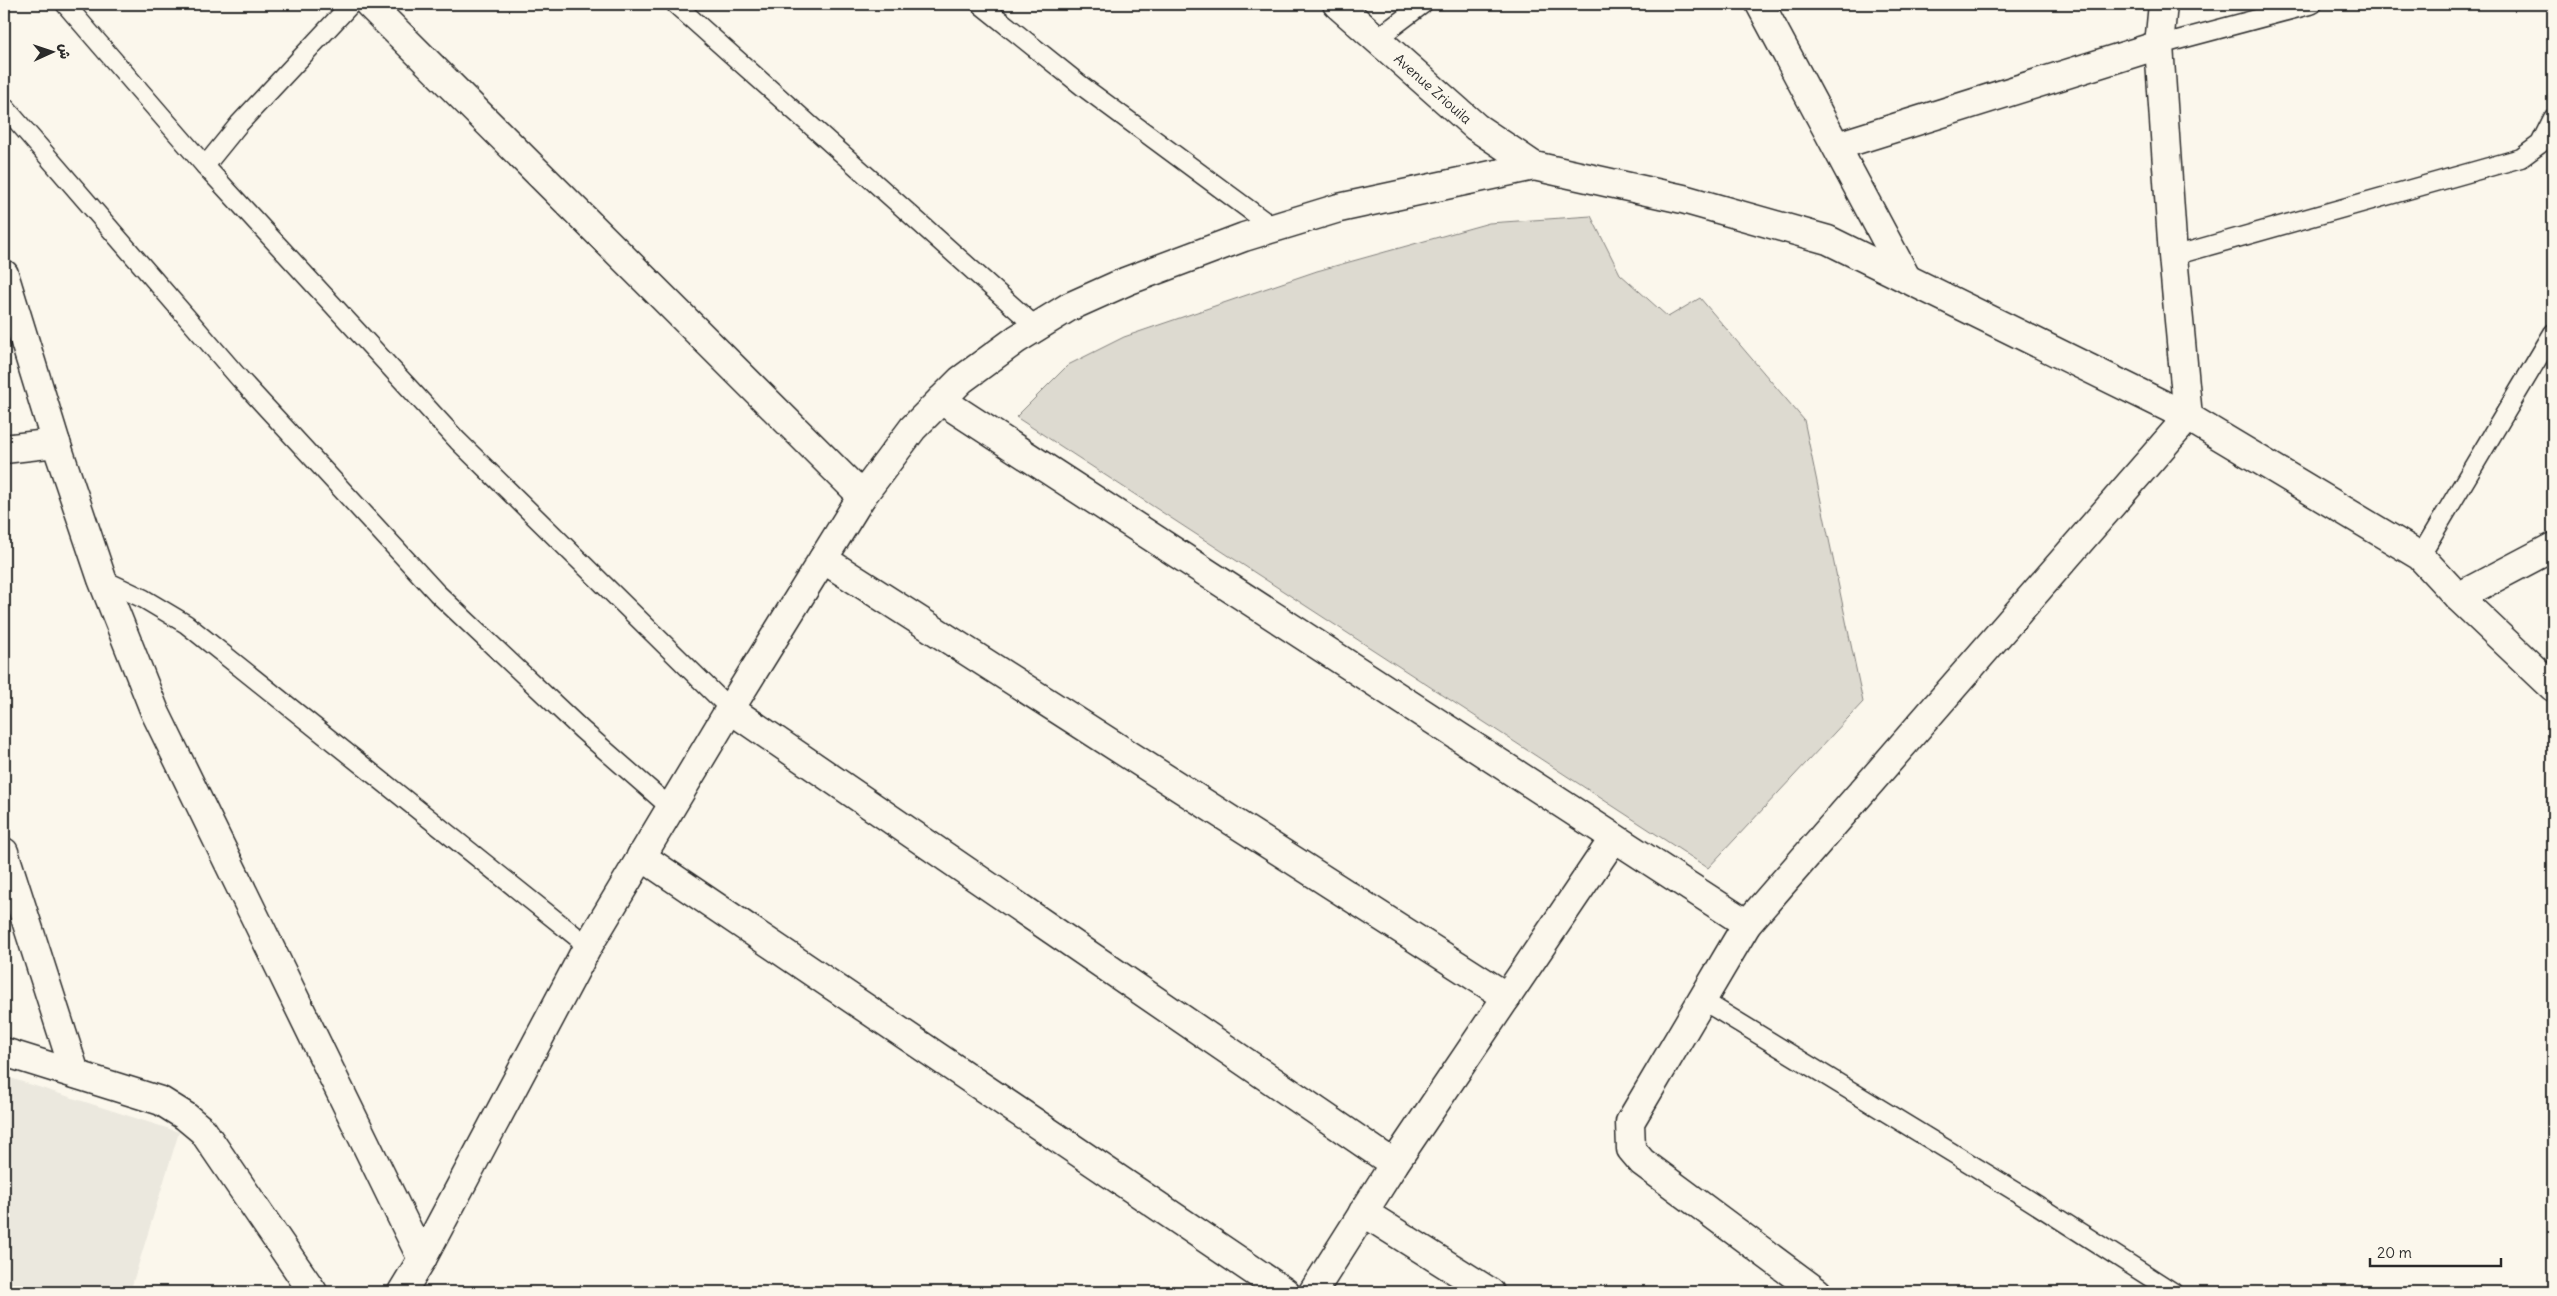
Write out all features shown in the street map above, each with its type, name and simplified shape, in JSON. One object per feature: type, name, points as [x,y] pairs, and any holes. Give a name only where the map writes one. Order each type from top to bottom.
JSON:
[{"type":"street","points":[[369,4],[862,496]]},
{"type":"street","name":"Avenue Zriouila","points":[[1337,4],[1476,126],[1534,166]]},
{"type":"street","points":[[1817,1292],[1642,1162],[1631,1149],[1630,1122],[1746,924],[2188,417],[2172,256],[2158,45],[2163,4]]},
{"type":"street","points":[[1767,6],[1837,146],[1907,279]]},
{"type":"street","points":[[1837,146],[2158,45]]},
{"type":"street","points":[[402,1292],[422,1258],[588,946],[641,856],[862,496],[913,428],[961,380],[1036,327],[1069,307],[1128,281],[1274,228],[1339,208],[1534,166],[1683,200],[1828,240],[2188,417],[2420,556],[2458,597],[2553,687]]},
{"type":"street","points":[[4,274],[56,443],[102,579],[155,712],[422,1258]]},
{"type":"street","points":[[941,400],[1746,924]]},
{"type":"street","points":[[4,449],[56,443]]},
{"type":"street","points":[[2458,597],[2553,547]]},
{"type":"street","points":[[823,559],[1507,997]]},
{"type":"street","points":[[730,709],[1394,1164]]},
{"type":"street","points":[[1313,1292],[1394,1164],[1614,838]]},
{"type":"street","points":[[4,852],[75,1073]]},
{"type":"street","points":[[641,856],[1285,1292]]},
{"type":"street","points":[[4,1052],[161,1101],[185,1116],[203,1131],[313,1292]]},
{"type":"street","points":[[1363,1212],[1490,1292]]},
{"type":"lane","points":[[65,4],[205,166],[458,441],[730,709]]},
{"type":"lane","points":[[205,166],[239,124],[351,4]]},
{"type":"lane","points":[[675,4],[1036,327]]},
{"type":"lane","points":[[980,4],[1082,86],[1274,228]]},
{"type":"lane","points":[[1378,38],[1423,4]]},
{"type":"lane","points":[[2158,45],[2312,4]]},
{"type":"lane","points":[[4,106],[240,379],[437,593],[582,730],[671,808]]},
{"type":"lane","points":[[2172,256],[2521,158],[2540,144],[2553,118]]},
{"type":"lane","points":[[2420,556],[2553,333]]},
{"type":"lane","points":[[102,579],[144,599],[186,624],[588,946]]},
{"type":"lane","points":[[1702,1000],[2023,1196],[2173,1292]]},
{"type":"shaded area","points":[[1591,216],[1620,274],[1668,317],[1700,298],[1804,420],[1863,702],[1708,868],[1016,417],[1068,365],[1124,337],[1317,271],[1489,223]]},
{"type":"shaded area","points":[[4,1076],[179,1132],[130,1292],[4,1292]]}]
